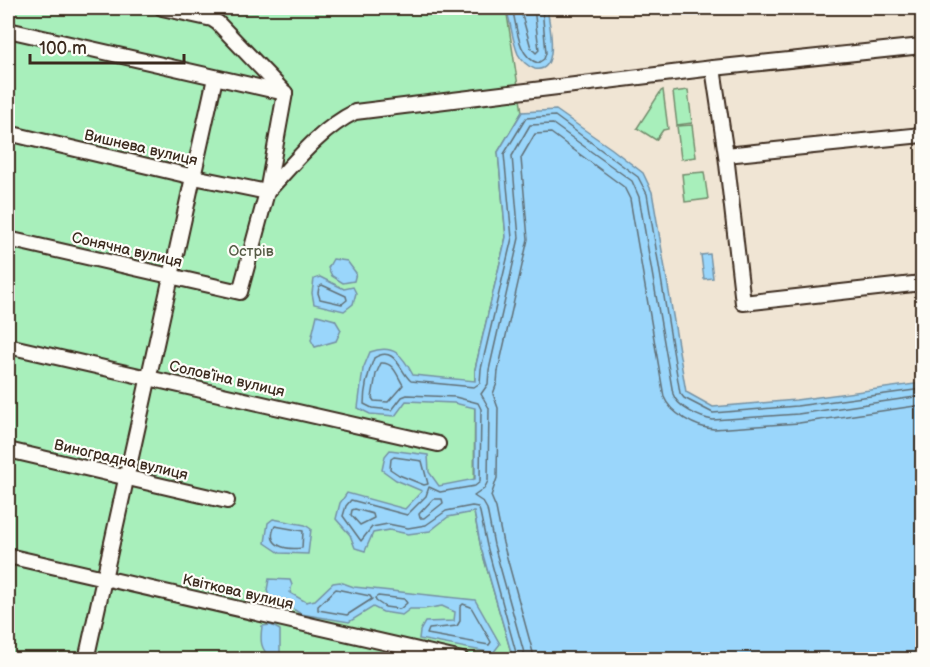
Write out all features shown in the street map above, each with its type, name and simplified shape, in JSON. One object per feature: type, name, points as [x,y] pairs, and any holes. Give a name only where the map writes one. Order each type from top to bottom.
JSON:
[{"type":"street","points":[[162,8],[212,19],[218,23],[285,93]]},
{"type":"street","points":[[8,30],[285,93]]},
{"type":"street","points":[[267,192],[321,136],[344,117],[355,112],[713,68],[922,46]]},
{"type":"street","points":[[713,68],[726,155],[742,303],[922,283]]},
{"type":"street","points":[[86,660],[147,378],[172,278],[216,78]]},
{"type":"street","points":[[267,192],[285,93]]},
{"type":"street","name":"Вишнева вулиця","points":[[8,133],[267,192]]},
{"type":"street","points":[[726,155],[922,135]]},
{"type":"street","name":"Сонячна вулиця","points":[[8,239],[240,292],[267,192]]},
{"type":"street","name":"Соловʼїна вулиця","points":[[8,346],[438,444]]},
{"type":"street","name":"Виноградна вулиця","points":[[8,450],[227,501]]},
{"type":"street","name":"Квіткова вулиця","points":[[8,556],[462,660]]},
{"type":"green space","name":"Острів","points":[[8,8],[506,8],[522,112],[498,152],[506,237],[475,369],[474,512],[481,548],[513,659],[8,659]]},
{"type":"green space","points":[[663,90],[668,129],[663,130],[656,140],[637,128]]},
{"type":"green space","points":[[688,90],[692,123],[677,125],[673,92]]},
{"type":"green space","points":[[692,125],[696,157],[681,159],[677,126]]},
{"type":"green space","points":[[704,172],[708,199],[685,202],[682,174]]},
{"type":"water","points":[[506,8],[547,8],[552,45],[548,63],[543,68],[532,68],[519,56]]},
{"type":"water","points":[[556,110],[643,173],[652,192],[686,392],[713,407],[796,400],[922,383],[922,659],[513,659],[481,548],[474,512],[448,517],[430,531],[408,534],[389,530],[373,533],[365,551],[355,548],[350,535],[336,519],[340,503],[347,493],[405,509],[422,491],[396,480],[382,470],[385,456],[390,450],[428,455],[429,472],[439,486],[475,479],[475,408],[454,403],[406,401],[395,416],[370,414],[358,408],[363,369],[370,352],[385,349],[397,353],[413,375],[475,381],[475,369],[506,237],[498,152],[522,112]]},
{"type":"water","points":[[710,254],[713,278],[704,279],[701,255]]},
{"type":"water","points":[[333,259],[347,261],[356,273],[354,281],[343,283],[332,276],[328,268]]},
{"type":"water","points":[[320,277],[344,289],[353,287],[356,293],[353,304],[344,311],[314,304],[312,293],[314,279]]},
{"type":"water","points":[[317,315],[335,320],[341,330],[336,341],[315,347],[311,340]]},
{"type":"water","points":[[273,519],[305,525],[311,529],[308,554],[280,553],[265,543],[268,523]]},
{"type":"water","points":[[269,579],[290,580],[292,585],[290,593],[306,602],[315,600],[333,583],[340,582],[354,587],[475,600],[500,644],[493,653],[419,639],[425,622],[454,621],[455,612],[442,606],[410,609],[402,615],[383,612],[373,607],[349,622],[301,614],[288,606],[270,601],[267,590]]},
{"type":"water","points":[[271,625],[280,630],[280,653],[272,659],[265,652],[261,640],[262,626]]}]
